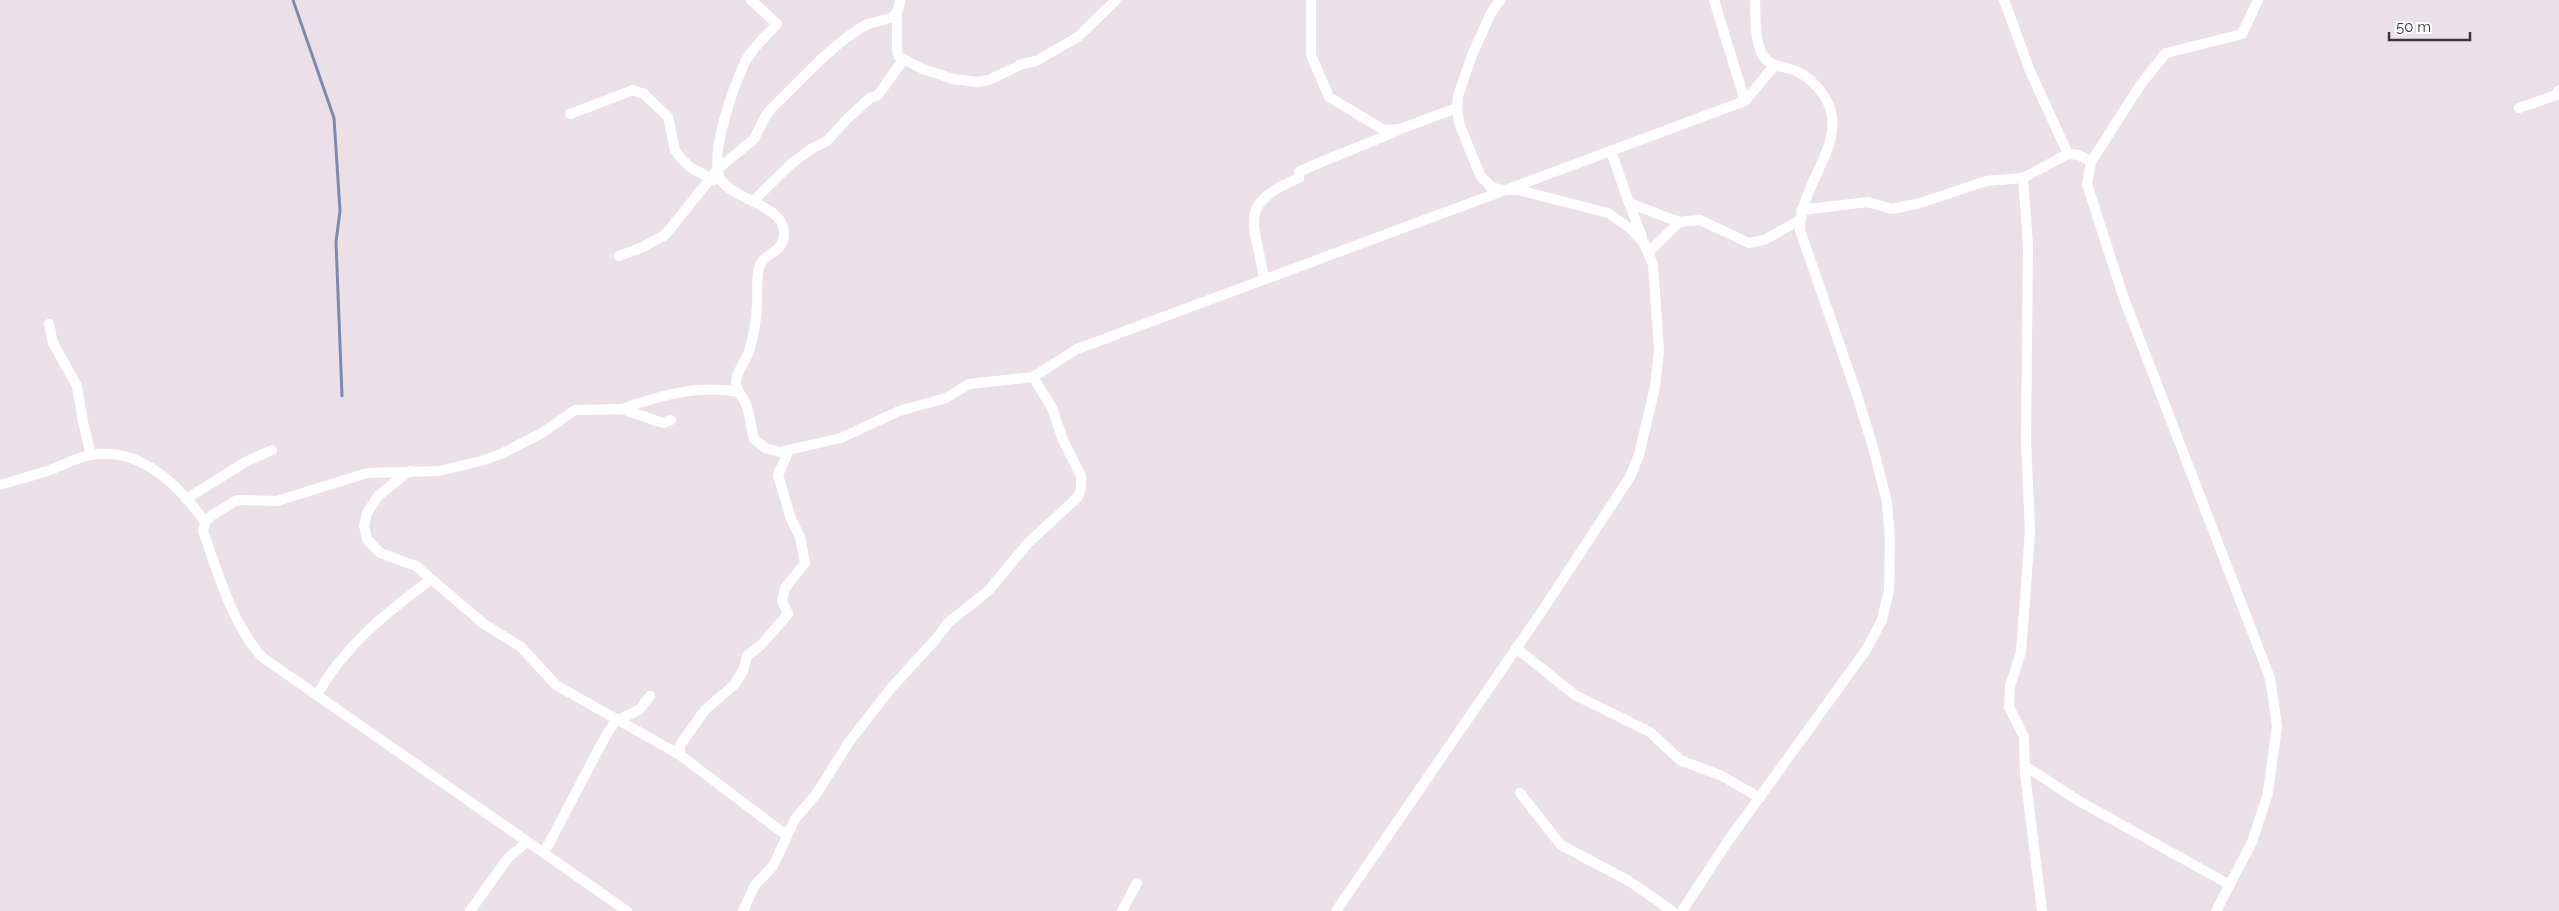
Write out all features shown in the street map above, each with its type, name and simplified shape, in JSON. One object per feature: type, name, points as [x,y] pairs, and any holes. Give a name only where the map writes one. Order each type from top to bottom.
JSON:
[{"type":"street","points":[[728,188],[720,179],[718,168],[720,138],[731,95],[746,60],[777,24],[751,0]]},
{"type":"street","points":[[900,0],[897,15],[897,52],[903,60],[923,70],[953,79],[977,82],[989,80],[1022,64],[1036,61],[1078,38],[1116,0]]},
{"type":"street","points":[[1311,0],[1311,55],[1329,98],[1384,130],[1400,129]]},
{"type":"street","points":[[1500,0],[1491,12],[1472,55],[1458,96],[1456,108],[1459,123],[1480,175],[1491,187],[1519,190],[1608,213],[1631,228],[1646,248]]},
{"type":"street","points":[[1714,0],[1745,102]]},
{"type":"street","points":[[1682,911],[1866,650],[1882,620],[1889,590],[1887,502],[1857,395],[1804,245],[1800,215],[1829,142],[1832,129],[1832,115],[1828,103],[1809,78],[1797,71],[1775,65],[1763,56],[1759,46],[1754,0]]},
{"type":"street","points":[[2004,0],[2030,71],[2068,154]]},
{"type":"street","points":[[2216,911],[2252,842],[2268,793],[2277,726],[2270,678],[2124,296],[2087,184],[2091,162],[2142,84],[2166,53],[2242,34],[2258,0]]},
{"type":"street","points":[[619,256],[643,247],[665,235],[718,168],[754,139],[766,115],[849,35],[866,24],[897,15]]},
{"type":"street","points":[[753,201],[792,164],[811,149],[827,141],[848,118],[870,98],[878,94],[903,60]]},
{"type":"street","points":[[570,114],[633,90],[644,94],[668,116],[675,150],[691,168],[753,201],[777,218],[784,231],[778,251],[763,259],[759,267],[755,316],[748,354],[736,381],[738,392],[748,411],[754,439],[765,448],[780,452],[841,438],[899,411],[946,398],[969,384],[1033,376],[1077,349],[1745,102],[1775,65]]},
{"type":"street","points":[[2519,108],[2556,95],[2559,90]]},
{"type":"street","points":[[1264,279],[1253,228],[1254,210],[1260,202],[1273,191],[1298,178],[1299,172],[1326,159],[1456,108]]},
{"type":"street","points":[[1336,911],[1516,648],[1630,477],[1639,456],[1655,387],[1660,350],[1653,265],[1611,151]]},
{"type":"street","points":[[1629,203],[1679,222],[1700,220],[1749,243],[1764,240],[1800,215],[1868,202],[1892,209],[1920,203],[1986,182],[2023,178],[2068,154],[2079,155],[2091,162]]},
{"type":"street","points":[[2023,178],[2028,245],[2026,441],[2030,531],[2022,652],[2010,686],[2009,707],[2024,737],[2025,766],[2042,911]]},
{"type":"street","points":[[1646,248],[1679,222]]},
{"type":"street","points":[[49,324],[54,343],[77,386],[82,422],[91,455]]},
{"type":"street","points":[[743,911],[755,885],[773,866],[795,819],[817,793],[849,742],[892,687],[935,640],[948,622],[988,591],[1029,542],[1078,498],[1081,488],[1081,476],[1064,440],[1052,408],[1033,376]]},
{"type":"street","points":[[627,911],[262,657],[251,644],[235,618],[204,531],[205,522],[225,506],[237,500],[277,501],[367,473],[439,471],[501,454],[542,433],[575,410],[622,409],[650,399],[717,388],[738,392]]},
{"type":"street","points":[[622,409],[663,423],[671,420]]},
{"type":"street","points":[[186,499],[247,460],[272,450]]},
{"type":"street","points":[[680,755],[680,746],[705,710],[734,685],[743,670],[747,656],[761,645],[788,614],[782,601],[786,588],[805,563],[800,537],[791,519],[778,475],[789,450]]},
{"type":"street","points":[[0,485],[91,455],[107,454],[138,460],[154,467],[186,499],[205,522]]},
{"type":"street","points":[[408,471],[378,496],[367,512],[367,539],[380,553],[416,566],[430,580],[484,624],[521,646],[556,685],[680,755],[786,835]]},
{"type":"street","points":[[317,695],[328,674],[354,643],[394,607],[430,580]]},
{"type":"street","points":[[1516,648],[1575,695],[1650,732],[1680,760],[1722,776],[1760,798]]},
{"type":"street","points":[[544,854],[604,739],[618,720],[639,710],[650,696]]},
{"type":"street","points":[[2025,766],[2079,801],[2230,886]]},
{"type":"street","points":[[1520,794],[1562,845],[1629,881],[1672,911]]},
{"type":"street","points":[[470,911],[508,858],[527,842]]},
{"type":"street","points":[[1122,911],[1137,883]]},
{"type":"waterway","points":[[293,0],[334,118],[340,211],[336,242],[342,396]]}]
